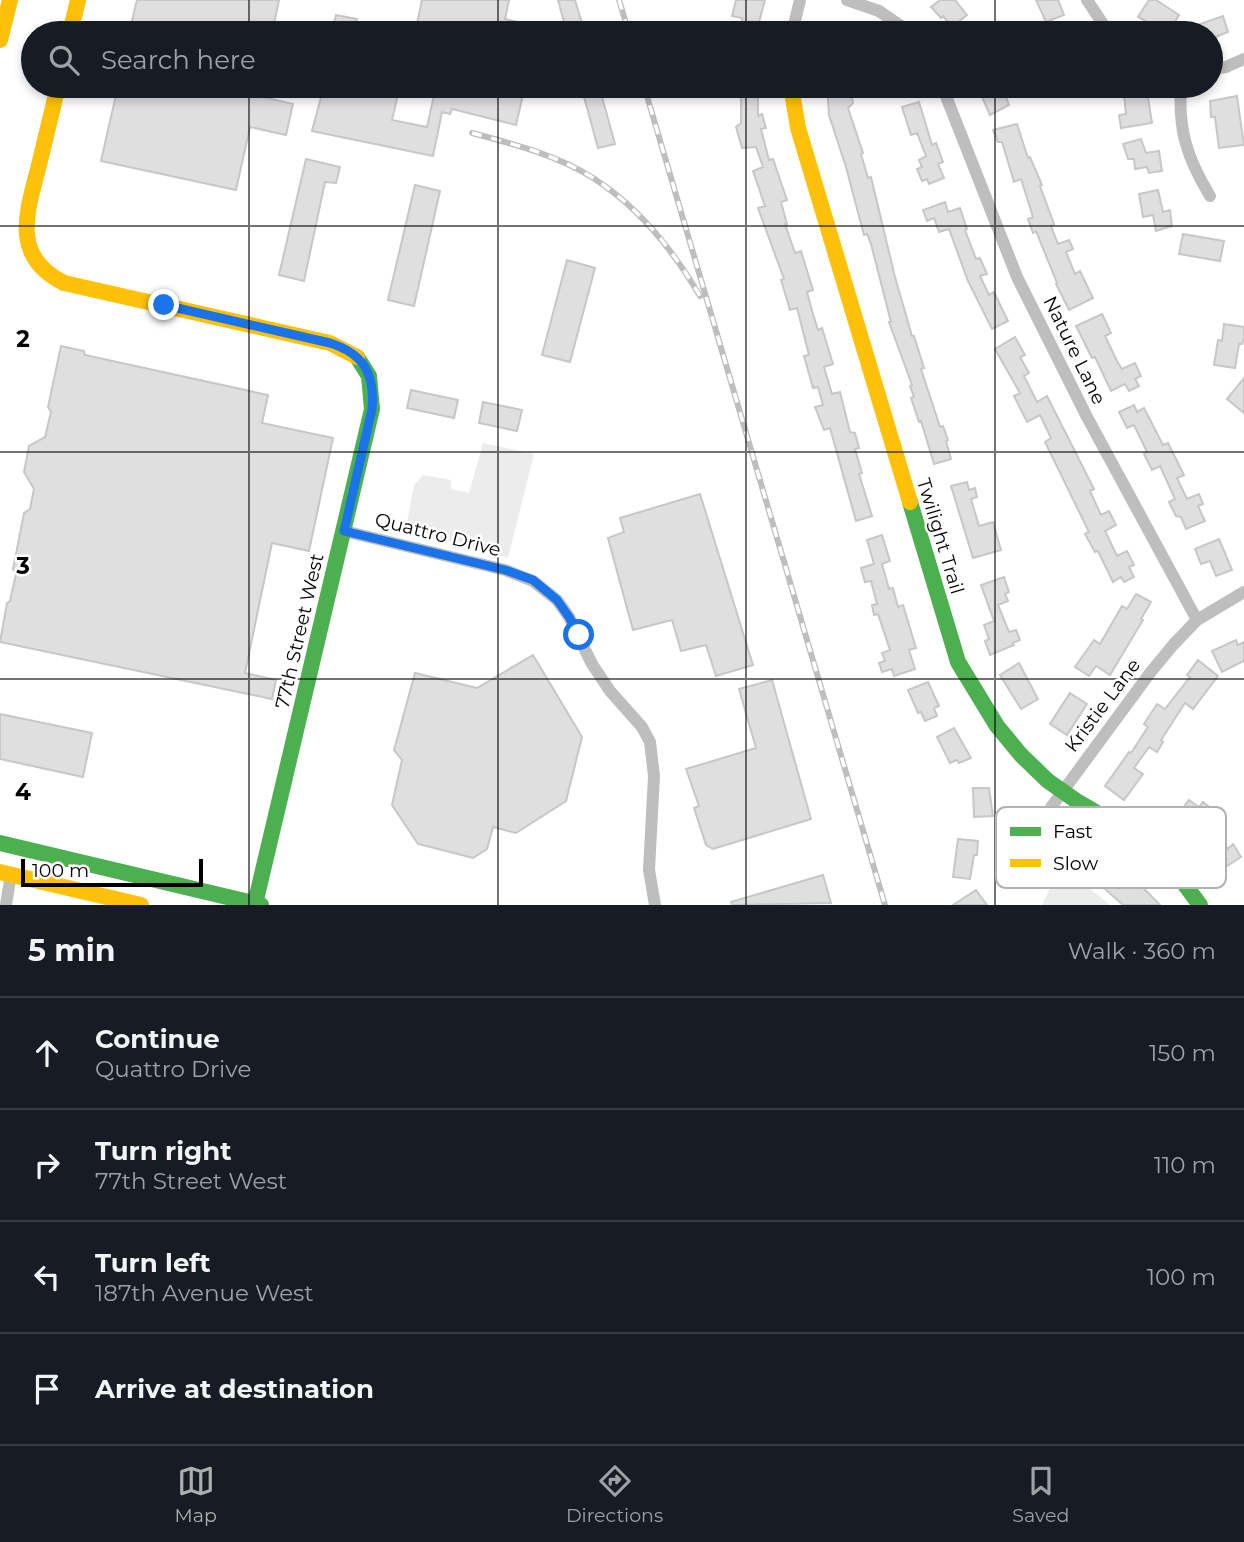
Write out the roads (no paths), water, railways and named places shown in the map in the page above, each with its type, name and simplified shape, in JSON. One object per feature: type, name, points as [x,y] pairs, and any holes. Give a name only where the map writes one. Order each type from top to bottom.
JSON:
[{"type":"street","points":[[0,40],[10,0]]},
{"type":"street","points":[[73,21],[78,0]]},
{"type":"street","points":[[795,21],[800,0]]},
{"type":"street","points":[[847,0],[879,11],[894,21]]},
{"type":"street","points":[[1087,0],[1098,21]]},
{"type":"street","points":[[1223,67],[1244,59]]},
{"type":"street","name":"77th Street West","points":[[55,98],[25,221],[26,240],[33,259],[41,270],[64,283],[330,343],[347,349],[370,375],[372,409],[257,905]]},
{"type":"street","name":"Twilight Trail","points":[[793,98],[798,128],[958,662],[997,728],[1022,757],[1062,792],[1086,807]]},
{"type":"street","name":"Nature Lane","points":[[947,98],[1017,277],[1087,417],[1198,620]]},
{"type":"street","points":[[1180,98],[1182,131],[1188,154],[1210,195]]},
{"type":"street","name":"Quattro Drive","points":[[344,531],[505,570],[533,580],[557,600],[569,617],[592,664],[610,691],[642,727],[650,742],[654,776],[649,870],[655,905]]},
{"type":"street","name":"Kristie Lane","points":[[1053,807],[1172,645],[1198,620],[1244,592]]},
{"type":"street","points":[[0,843],[257,905]]},
{"type":"street","points":[[6,905],[6,873],[141,905]]},
{"type":"street","name":"Twilight Trail","points":[[1187,888],[1200,905]]},
{"type":"railway","points":[[619,0],[625,21]]},
{"type":"railway","points":[[648,98],[885,905]]},
{"type":"railway","points":[[472,133],[550,157],[579,170],[610,190],[654,231],[700,296]]}]
